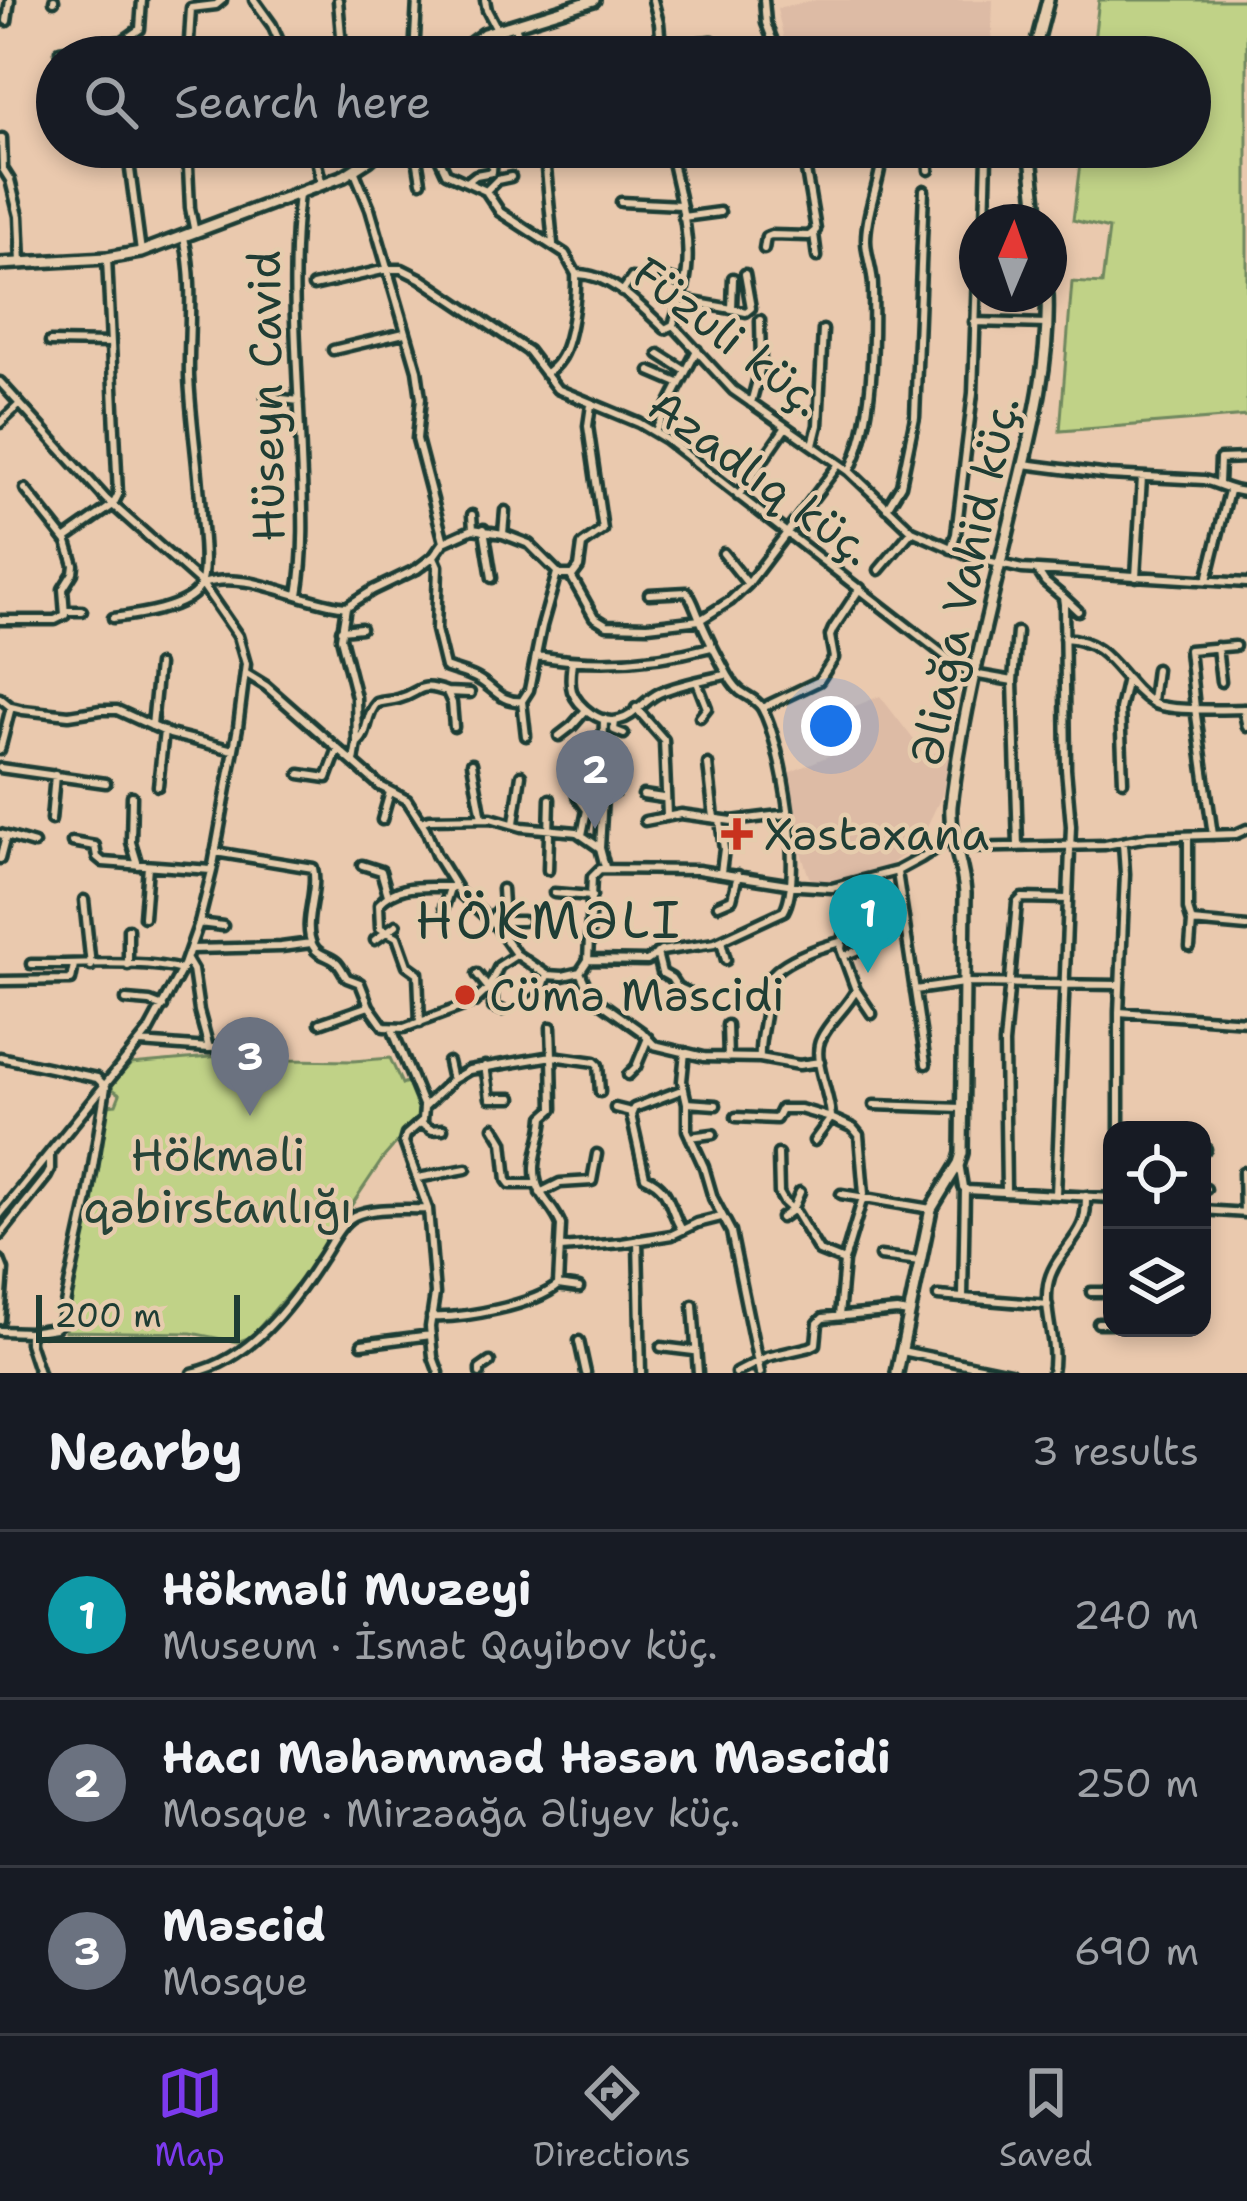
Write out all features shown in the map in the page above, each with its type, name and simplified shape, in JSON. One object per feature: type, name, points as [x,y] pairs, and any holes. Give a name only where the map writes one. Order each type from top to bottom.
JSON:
[{"type":"street","points":[[7,21],[10,0]]},
{"type":"street","points":[[132,36],[140,29],[142,0]]},
{"type":"street","points":[[189,36],[191,8],[222,0]]},
{"type":"street","points":[[254,0],[277,36]]},
{"type":"street","points":[[338,0],[341,36]]},
{"type":"street","points":[[415,36],[417,0]]},
{"type":"street","points":[[485,0],[497,28]]},
{"type":"street","points":[[480,36],[594,0]]},
{"type":"street","points":[[653,0],[661,36]]},
{"type":"street","points":[[764,0],[771,36]]},
{"type":"street","points":[[1039,36],[1048,0]]},
{"type":"street","points":[[514,23],[519,36]]},
{"type":"street","points":[[2,138],[3,169],[19,216],[22,263]]},
{"type":"street","points":[[130,168],[141,252]]},
{"type":"street","points":[[113,618],[169,606],[202,584],[189,382],[187,168]]},
{"type":"street","points":[[318,168],[322,185]]},
{"type":"street","points":[[0,264],[141,252],[357,168]]},
{"type":"street","points":[[419,168],[421,182]]},
{"type":"street","name":"Füzuli küç.","points":[[444,168],[486,191],[505,216],[553,244],[576,274],[596,276],[665,329],[673,325],[733,390],[849,471],[912,531],[999,566],[1247,583]]},
{"type":"street","points":[[467,182],[492,168]]},
{"type":"street","points":[[546,168],[553,244]]},
{"type":"street","points":[[673,168],[687,259],[673,325]]},
{"type":"street","points":[[806,168],[817,257]]},
{"type":"street","points":[[849,471],[861,446],[868,409],[873,284],[866,232],[878,168]]},
{"type":"street","points":[[986,204],[987,168]]},
{"type":"street","points":[[1032,168],[1036,204]]},
{"type":"street","points":[[354,170],[370,209],[420,386],[418,445],[444,542]]},
{"type":"street","points":[[486,191],[497,180],[511,177]]},
{"type":"street","points":[[887,508],[901,485],[915,417],[924,190]]},
{"type":"street","name":"Hüseyn Cavid","points":[[298,596],[304,544],[295,292],[299,194]]},
{"type":"street","points":[[621,202],[680,205]]},
{"type":"street","points":[[683,217],[721,212]]},
{"type":"street","points":[[764,249],[770,235],[814,234]]},
{"type":"street","points":[[66,538],[113,505],[118,495],[107,258]]},
{"type":"street","points":[[314,286],[387,268]]},
{"type":"street","name":"Azadlıq küç.","points":[[387,268],[403,269],[420,278],[528,351],[557,389],[655,432],[974,674]]},
{"type":"street","points":[[545,374],[564,350],[576,274]]},
{"type":"street","points":[[681,300],[746,312],[752,308],[745,274]]},
{"type":"street","points":[[622,292],[632,278]]},
{"type":"street","points":[[664,278],[684,284]]},
{"type":"street","points":[[732,309],[733,278]]},
{"type":"street","points":[[951,550],[973,393],[975,312]]},
{"type":"street","name":"Əliağa Vahid küç.","points":[[897,1373],[931,1209],[959,1163],[962,1148],[965,892],[950,820],[952,797],[974,674],[1039,392],[1047,312]]},
{"type":"street","points":[[751,403],[761,366],[760,320]]},
{"type":"street","points":[[974,322],[1047,324]]},
{"type":"street","points":[[813,445],[823,330]]},
{"type":"street","points":[[333,350],[404,333]]},
{"type":"street","points":[[50,342],[111,343]]},
{"type":"street","points":[[655,432],[698,349]]},
{"type":"street","points":[[659,354],[684,370]]},
{"type":"street","points":[[650,371],[678,383]]},
{"type":"street","points":[[0,382],[113,505],[202,584],[245,653],[212,871],[187,960],[140,1042],[0,1214]]},
{"type":"street","points":[[266,397],[299,401]]},
{"type":"street","points":[[0,423],[20,404]]},
{"type":"street","points":[[571,576],[578,570],[582,545],[603,530],[588,426],[591,405]]},
{"type":"street","points":[[738,496],[787,427]]},
{"type":"street","points":[[1219,484],[1220,459],[1247,458]]},
{"type":"street","points":[[202,584],[227,580],[346,607],[417,568],[444,542],[484,529],[535,548],[557,573],[571,576],[594,617],[607,625],[700,620],[748,584],[838,464]]},
{"type":"street","points":[[1024,464],[1198,479],[1247,492]]},
{"type":"street","points":[[1136,577],[1142,477]]},
{"type":"street","points":[[0,620],[60,619],[66,611],[63,589],[74,565],[66,538],[25,489]]},
{"type":"street","points":[[1207,580],[1229,490]]},
{"type":"street","points":[[503,534],[505,511]]},
{"type":"street","points":[[472,515],[473,529]]},
{"type":"street","points":[[484,529],[492,578]]},
{"type":"street","points":[[879,570],[912,531]]},
{"type":"street","points":[[723,553],[748,584]]},
{"type":"street","points":[[434,556],[438,566],[436,630],[445,667],[481,681],[502,699],[522,701]]},
{"type":"street","points":[[1039,571],[1078,611]]},
{"type":"street","points":[[526,736],[522,701],[529,690],[557,573]]},
{"type":"street","points":[[762,708],[819,681],[834,658],[833,629],[860,589]]},
{"type":"street","points":[[588,960],[641,962],[657,953],[721,941],[784,910],[789,902],[793,869],[788,814],[782,772],[762,708],[727,674],[691,595],[649,594]]},
{"type":"street","points":[[1056,1194],[1071,845],[1064,597]]},
{"type":"street","points":[[346,607],[341,644],[364,737],[357,743],[354,762]]},
{"type":"street","points":[[66,611],[82,611]]},
{"type":"street","points":[[341,630],[361,628]]},
{"type":"street","points":[[1017,632],[1013,681],[1018,846]]},
{"type":"street","points":[[1064,638],[1087,642],[1164,708],[1245,709],[1247,727]]},
{"type":"street","points":[[537,656],[572,662],[628,662],[713,646]]},
{"type":"street","points":[[1217,646],[1221,682]]},
{"type":"street","points":[[1213,836],[1190,650],[1235,646]]},
{"type":"street","points":[[572,662],[571,688],[586,710],[615,721],[652,696],[727,674]]},
{"type":"street","points":[[152,726],[158,665]]},
{"type":"street","points":[[1152,702],[1156,669]]},
{"type":"street","points":[[245,673],[390,792],[407,800],[452,887],[493,923],[516,954],[547,974],[580,972],[588,960],[592,877],[601,869],[721,872],[791,885],[840,887],[897,871],[955,842],[1018,846],[1123,843],[1148,837],[1236,834],[1247,829]]},
{"type":"street","points":[[974,674],[1013,681]]},
{"type":"street","points":[[1123,782],[1120,709],[1128,677]]},
{"type":"street","points":[[698,682],[707,708],[700,717]]},
{"type":"street","points":[[362,718],[377,703],[404,698],[418,688],[470,693]]},
{"type":"street","points":[[447,692],[454,728]]},
{"type":"street","points":[[0,698],[11,707],[68,715],[110,709],[164,731],[232,750]]},
{"type":"street","points":[[0,750],[11,707]]},
{"type":"street","points":[[636,708],[664,740],[667,816]]},
{"type":"street","points":[[559,736],[586,710]]},
{"type":"street","points":[[603,757],[604,719]]},
{"type":"street","points":[[615,721],[614,730],[624,734]]},
{"type":"street","points":[[158,786],[164,731]]},
{"type":"street","points":[[300,774],[327,778],[338,749]]},
{"type":"street","points":[[472,763],[482,818]]},
{"type":"street","points":[[708,764],[724,849],[721,872]]},
{"type":"street","points":[[0,767],[106,783]]},
{"type":"street","points":[[51,820],[55,775]]},
{"type":"street","points":[[514,823],[521,775]]},
{"type":"street","points":[[382,820],[390,792]]},
{"type":"street","points":[[601,869],[603,796],[614,793]]},
{"type":"street","points":[[643,795],[664,798]]},
{"type":"street","points":[[132,796],[131,842],[143,866],[144,917]]},
{"type":"street","points":[[577,796],[587,810],[583,835]]},
{"type":"street","points":[[548,870],[550,799]]},
{"type":"street","points":[[645,821],[681,814],[717,819],[788,814]]},
{"type":"street","points":[[421,822],[482,818],[583,835],[600,848]]},
{"type":"street","points":[[0,859],[3,834],[34,844]]},
{"type":"street","points":[[1188,836],[1190,947]]},
{"type":"street","points":[[72,842],[94,846],[103,862],[212,871]]},
{"type":"street","points":[[1119,1121],[1123,843]]},
{"type":"street","points":[[215,852],[313,868],[311,943],[318,953],[336,961],[347,978],[359,983],[382,1026],[392,1030],[474,1002],[488,989],[497,968],[516,954]]},
{"type":"street","points":[[362,865],[381,872],[388,895]]},
{"type":"street","points":[[897,871],[926,1064]]},
{"type":"street","points":[[718,905],[732,898],[738,874]]},
{"type":"street","points":[[420,1023],[419,976],[407,964],[398,937],[379,925],[379,904],[410,886],[452,887]]},
{"type":"street","points":[[444,907],[452,887]]},
{"type":"street","points":[[840,887],[846,917],[841,942],[844,956],[856,990],[872,1014]]},
{"type":"street","points":[[493,923],[503,905],[502,889]]},
{"type":"street","points":[[554,893],[592,896]]},
{"type":"street","points":[[1006,1192],[1004,1044],[1017,903],[1020,899],[1068,898]]},
{"type":"street","points":[[84,900],[91,966]]},
{"type":"street","points":[[493,923],[523,921]]},
{"type":"street","points":[[1192,922],[1247,927]]},
{"type":"street","points":[[200,923],[223,926]]},
{"type":"street","points":[[375,940],[396,925]]},
{"type":"street","points":[[128,929],[128,965]]},
{"type":"street","points":[[721,941],[726,960]]},
{"type":"street","points":[[760,1058],[769,978],[808,951],[841,942]]},
{"type":"street","points":[[191,949],[311,943]]},
{"type":"street","points":[[844,956],[873,944]]},
{"type":"street","points":[[657,953],[662,973],[688,992],[691,1004],[697,1004]]},
{"type":"street","points":[[187,960],[209,1048]]},
{"type":"street","points":[[32,964],[182,970]]},
{"type":"street","points":[[0,981],[71,980],[74,965]]},
{"type":"street","points":[[580,972],[597,1000],[655,1045],[704,1058],[760,1058],[799,1065],[820,1061]]},
{"type":"street","points":[[477,974],[493,994],[493,1007],[502,1010]]},
{"type":"street","points":[[530,1003],[540,996],[547,974]]},
{"type":"street","points":[[915,990],[963,983],[1120,985]]},
{"type":"street","points":[[814,1141],[830,1118],[831,1101],[819,1042],[856,990]]},
{"type":"street","points":[[126,1000],[163,1007]]},
{"type":"street","points":[[320,1022],[369,1006]]},
{"type":"street","points":[[1118,1012],[1247,1022]]},
{"type":"street","points":[[727,1025],[728,1058]]},
{"type":"street","points":[[550,1027],[554,1109],[545,1114],[537,1147],[539,1188],[559,1217],[558,1285]]},
{"type":"street","points":[[392,1030],[424,1107]]},
{"type":"street","points":[[628,1075],[648,1038]]},
{"type":"street","points":[[140,1042],[209,1048],[278,1045]]},
{"type":"street","points":[[685,1052],[686,1123],[734,1244],[760,1373]]},
{"type":"street","points":[[439,1373],[431,1335],[435,1294],[428,1209],[404,1142],[406,1135],[420,1123],[424,1107],[452,1080],[484,1066],[551,1056],[595,1062],[600,1092]]},
{"type":"street","points":[[0,1057],[98,1078],[104,1083],[105,1099],[61,1322],[55,1328],[29,1332],[0,1331]]},
{"type":"street","points":[[448,1062],[452,1080]]},
{"type":"street","points":[[484,1066],[490,1098],[512,1098]]},
{"type":"street","points":[[631,1112],[683,1089]]},
{"type":"street","points":[[687,1102],[716,1105]]},
{"type":"street","points":[[874,1105],[962,1108]]},
{"type":"street","points":[[615,1108],[631,1112]]},
{"type":"street","points":[[736,1117],[776,1119],[781,1109],[793,1108],[830,1118],[859,1135],[864,1184],[844,1262],[839,1316]]},
{"type":"street","points":[[631,1112],[646,1177],[660,1184],[682,1230]]},
{"type":"street","points":[[420,1123],[443,1129]]},
{"type":"street","points":[[494,1127],[503,1142],[510,1184],[539,1188],[592,1181],[597,1154]]},
{"type":"street","points":[[690,1137],[712,1134]]},
{"type":"street","points":[[0,1235],[46,1177],[50,1154]]},
{"type":"street","points":[[778,1154],[779,1193],[823,1255],[844,1262]]},
{"type":"street","points":[[959,1163],[964,1189],[963,1298]]},
{"type":"street","points":[[418,1178],[466,1169]]},
{"type":"street","points":[[1211,1211],[1245,1213],[1243,1172]]},
{"type":"street","points":[[964,1189],[1103,1197]]},
{"type":"street","points":[[781,1218],[792,1210],[800,1192]]},
{"type":"street","points":[[841,1194],[931,1209]]},
{"type":"street","points":[[1052,1373],[1055,1351],[1048,1282],[1083,1224],[1086,1196]]},
{"type":"street","points":[[198,1372],[226,1366],[254,1342],[348,1220],[376,1211],[428,1209]]},
{"type":"street","points":[[561,1249],[638,1240],[723,1216]]},
{"type":"street","points":[[638,1240],[641,1373]]},
{"type":"street","points":[[880,1256],[920,1261]]},
{"type":"street","points":[[0,1260],[4,1270],[0,1320]]},
{"type":"street","points":[[431,1317],[477,1314],[544,1295],[558,1285],[579,1288]]},
{"type":"street","points":[[1091,1292],[1103,1292]]},
{"type":"street","points":[[938,1296],[1048,1305]]},
{"type":"street","points":[[693,1305],[698,1373]]},
{"type":"street","points":[[736,1373],[758,1360],[810,1347],[816,1343],[820,1320],[908,1312]]},
{"type":"street","points":[[1098,1323],[1103,1323]]},
{"type":"street","points":[[29,1332],[39,1373]]},
{"type":"street","points":[[362,1344],[431,1335]]},
{"type":"street","points":[[579,1341],[586,1373]]},
{"type":"street","points":[[662,1347],[694,1352]]},
{"type":"street","points":[[902,1351],[1010,1373]]},
{"type":"street","points":[[480,1373],[490,1362]]},
{"type":"shaded area","points":[[816,0],[993,0],[992,36],[783,36],[777,9]]},
{"type":"shaded area","points":[[880,696],[920,748],[950,758],[942,795],[919,843],[889,866],[836,883],[817,882],[809,877],[790,819],[798,817],[786,774],[838,752],[828,717]]},
{"type":"green space","points":[[1099,0],[1247,0],[1247,416],[1060,431],[1072,282],[1102,284],[1109,229],[1073,220],[1079,168],[1211,168],[1211,36],[1095,36]]},
{"type":"green space","name":"Hökməli qəbirstanlığı","points":[[277,1051],[286,1060],[390,1058],[402,1084],[409,1081],[416,1092],[419,1110],[306,1273],[251,1337],[237,1342],[191,1333],[65,1331],[107,1105],[116,1104],[120,1094],[111,1085],[131,1064]]},
{"type":"place","name":"Hacı Məhəmməd Həsən Məscidi","points":[[595,829]]},
{"type":"place","name":"Xəstəxana","points":[[737,834]]},
{"type":"place","name":"Hökməli Muzeyi","points":[[868,973]]},
{"type":"place","name":"Cümə Məscidi","points":[[465,995]]},
{"type":"place","name":"Məscid","points":[[250,1116]]},
{"type":"district","name":"HÖKMƏLI","points":[[549,920]]}]
